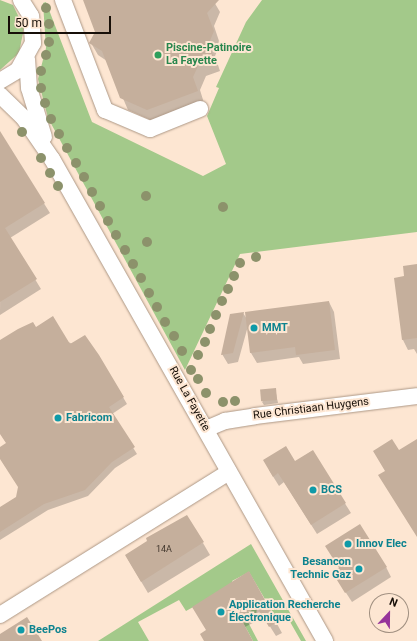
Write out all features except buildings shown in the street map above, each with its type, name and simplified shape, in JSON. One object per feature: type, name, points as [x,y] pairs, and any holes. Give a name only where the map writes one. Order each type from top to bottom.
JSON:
[{"type":"street","points":[[0,81],[18,70],[27,59],[33,43],[34,26],[21,0]]},
{"type":"street","points":[[63,0],[105,110],[150,129],[200,109]]},
{"type":"street","name":"Rue La Fayette","points":[[27,59],[34,110],[52,159]]},
{"type":"street","name":"Rue La Fayette","points":[[0,95],[23,117],[52,159],[206,429],[324,641]]},
{"type":"street","name":"Rue Christiaan Huygens","points":[[206,429],[240,418],[417,396]]},
{"type":"street","points":[[0,615],[229,472]]},
{"type":"green space","points":[[0,0],[13,5],[24,28],[19,53],[0,70]]},
{"type":"green space","points":[[262,0],[417,0],[417,232],[240,254],[185,370],[48,118],[38,79],[46,48],[43,3],[46,2],[92,122],[203,176],[226,164],[207,116],[219,88],[216,87],[246,22]]},
{"type":"green space","points":[[251,544],[306,641],[301,641],[285,613],[276,618],[249,572],[232,581],[236,590],[224,590],[186,611],[179,600],[138,622],[149,641],[98,641]]},
{"type":"green space","points":[[257,607],[256,616],[248,622],[258,641],[253,641],[240,617]]},
{"type":"place","name":"Piscine-Patinoire La Fayette","points":[[158,55]]},
{"type":"place","name":"MMT","points":[[254,328]]},
{"type":"place","name":"Fabricom","points":[[58,418]]},
{"type":"place","name":"BCS","points":[[313,490]]},
{"type":"place","name":"Innov Elec","points":[[348,544]]},
{"type":"place","name":"Besancon Technic Gaz","points":[[359,569]]},
{"type":"place","name":"Application Recherche Électronique","points":[[221,612]]},
{"type":"place","name":"BeePos","points":[[21,630]]}]
